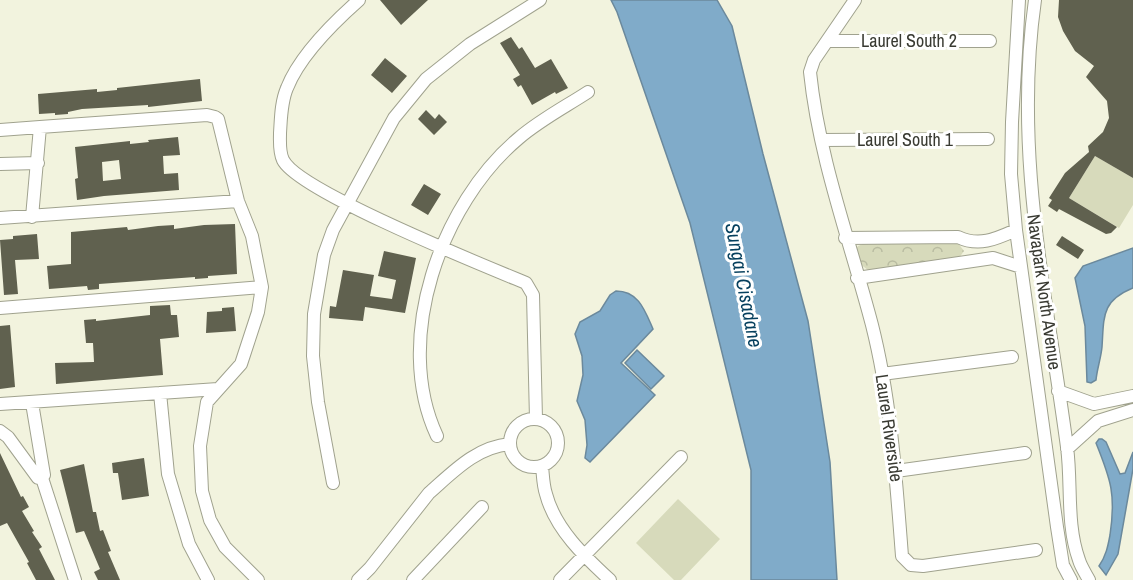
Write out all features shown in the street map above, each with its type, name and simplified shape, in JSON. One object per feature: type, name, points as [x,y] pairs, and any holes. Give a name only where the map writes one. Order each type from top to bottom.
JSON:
[{"type":"street","points":[[359,0],[321,36],[287,87],[281,112],[282,159],[289,168],[334,198],[530,286],[533,295],[536,419]]},
{"type":"street","points":[[333,483],[314,368],[314,314],[324,255],[346,203],[394,118],[426,79],[470,44],[540,0]]},
{"type":"street","name":"Laurel Riverside","points":[[855,0],[814,60],[810,72],[833,195],[872,325],[882,374],[896,471],[902,556],[911,565],[923,566],[1036,550]]},
{"type":"street","points":[[1019,0],[1011,174],[1016,230],[1057,527],[1063,565],[1071,580]]},
{"type":"street","name":"Navapark North Avenue","points":[[1035,0],[1027,123],[1033,220],[1067,449],[1071,525],[1079,560],[1089,580]]},
{"type":"street","name":"Laurel South 2","points":[[828,41],[990,41]]},
{"type":"street","points":[[436,436],[426,406],[420,356],[423,314],[441,248],[468,194],[504,152],[540,123],[588,92]]},
{"type":"street","points":[[0,130],[212,115],[219,123],[238,201],[252,236],[262,287],[258,312],[241,364],[207,402],[200,446],[202,491],[210,520],[225,547],[258,580]]},
{"type":"street","points":[[1012,122],[1027,123]]},
{"type":"street","points":[[32,217],[40,127]]},
{"type":"street","name":"Laurel South 1","points":[[822,140],[988,139]]},
{"type":"street","points":[[0,164],[38,162]]},
{"type":"street","points":[[0,218],[238,201]]},
{"type":"street","points":[[846,238],[958,237],[969,242],[990,241],[1016,230]]},
{"type":"street","points":[[969,242],[972,262]]},
{"type":"street","points":[[858,278],[993,258],[1022,267]]},
{"type":"street","points":[[0,308],[262,287]]},
{"type":"street","points":[[882,374],[1012,357]]},
{"type":"street","points":[[0,404],[218,389]]},
{"type":"street","points":[[1058,391],[1094,404],[1133,396]]},
{"type":"street","points":[[160,393],[168,474],[189,544],[208,580]]},
{"type":"street","points":[[32,403],[44,475],[42,478],[75,580]]},
{"type":"street","points":[[1094,404],[1098,421]]},
{"type":"street","points":[[1067,449],[1098,421],[1133,410]]},
{"type":"street","points":[[536,419],[551,426],[558,441],[554,456],[542,466],[534,467],[520,463],[511,451],[510,444],[514,429],[520,423],[536,419]]},
{"type":"street","points":[[0,431],[8,437],[38,478],[42,478]]},
{"type":"street","points":[[358,580],[429,493],[448,476],[481,451],[495,445],[510,444]]},
{"type":"street","points":[[896,471],[1024,453]]},
{"type":"street","points":[[560,580],[681,457]]},
{"type":"street","points":[[542,466],[545,494],[566,533],[585,556],[610,580]]},
{"type":"street","points":[[413,580],[482,507]]},
{"type":"green space","points":[[1095,156],[1133,178],[1133,205],[1119,228],[1069,198]]},
{"type":"green space","points":[[958,243],[964,251],[959,258],[868,270],[860,264],[855,250],[863,244]]},
{"type":"green space","points":[[678,499],[720,539],[681,580],[674,580],[636,543]]},
{"type":"water","name":"Sungai Cisadane","points":[[611,0],[717,0],[732,26],[763,154],[808,321],[830,462],[837,580],[751,580],[751,470],[690,223]]},
{"type":"water","points":[[1133,248],[1133,288],[1115,298],[1106,311],[1096,380],[1091,383],[1087,382],[1085,326],[1075,278],[1083,266]]},
{"type":"water","points":[[616,291],[636,298],[653,329],[621,363],[655,395],[590,462],[585,458],[587,445],[585,420],[577,401],[583,375],[582,356],[575,334],[580,322],[600,311],[610,295]]},
{"type":"water","points":[[637,350],[664,376],[651,389],[625,363]]},
{"type":"water","points":[[1099,439],[1106,442],[1120,474],[1125,473],[1133,452],[1133,469],[1118,554],[1106,575],[1099,566],[1105,555],[1109,539],[1112,498],[1109,478],[1096,443]]},
{"type":"building","points":[[380,0],[428,0],[401,25]]},
{"type":"building","points":[[1059,0],[1133,0],[1133,178],[1095,156],[1069,198],[1117,227],[1111,233],[1106,234],[1059,209],[1057,212],[1048,206],[1052,200],[1049,198],[1065,173],[1089,152],[1088,146],[1103,132],[1109,118],[1107,101],[1086,77],[1094,66],[1075,51],[1063,31],[1058,17]]},
{"type":"building","points":[[511,37],[519,49],[522,47],[535,68],[551,59],[568,88],[556,94],[555,92],[532,105],[521,85],[518,87],[513,79],[520,75],[500,43]]},
{"type":"building","points":[[385,58],[407,76],[392,93],[371,75]]},
{"type":"building","points":[[200,79],[202,101],[148,107],[148,105],[82,109],[68,112],[68,114],[39,114],[38,94],[97,89],[97,92]]},
{"type":"building","points":[[426,110],[435,119],[439,114],[447,122],[434,135],[418,119]]},
{"type":"building","points":[[178,137],[180,155],[163,156],[164,174],[178,173],[179,190],[77,200],[75,179],[78,178],[75,147],[130,141],[130,144],[149,142],[148,140]],"holes":[[[119,160],[121,179],[103,181],[102,162]]]},
{"type":"building","points":[[424,184],[441,194],[428,215],[411,205]]},
{"type":"building","points":[[235,224],[237,274],[195,279],[195,277],[99,284],[99,289],[88,290],[87,286],[49,289],[47,266],[71,264],[71,232],[127,227],[128,230],[174,225],[174,229]]},
{"type":"building","points":[[37,234],[39,259],[15,260],[18,294],[4,295],[0,240],[13,239],[13,236]]},
{"type":"building","points":[[1062,236],[1084,250],[1078,259],[1056,245]]},
{"type":"building","points":[[384,251],[416,258],[405,313],[365,307],[363,321],[329,318],[330,306],[336,307],[343,270],[374,275],[370,296],[392,299],[396,280],[378,276]]},
{"type":"building","points":[[170,305],[171,315],[177,315],[179,337],[160,339],[163,375],[56,384],[55,363],[94,362],[93,343],[86,343],[84,320],[96,319],[96,321],[150,315],[150,306]]},
{"type":"building","points":[[234,307],[236,331],[206,333],[207,312]]},
{"type":"building","points":[[10,325],[15,387],[0,389],[0,326]]},
{"type":"building","points":[[0,453],[21,497],[23,496],[29,507],[22,511],[42,547],[39,549],[55,580],[36,580],[27,563],[29,562],[7,523],[0,526]]},
{"type":"building","points":[[144,458],[149,496],[122,500],[118,473],[113,473],[112,463]]},
{"type":"building","points":[[84,464],[93,512],[96,512],[100,531],[103,530],[111,551],[108,552],[120,580],[98,580],[94,572],[100,569],[84,531],[76,533],[60,470]]}]
